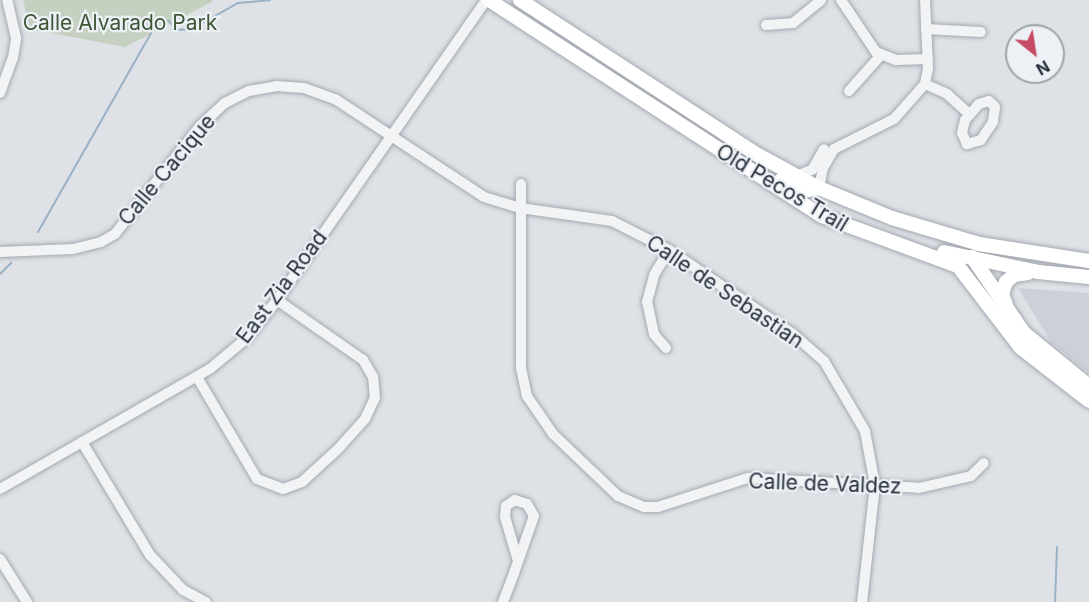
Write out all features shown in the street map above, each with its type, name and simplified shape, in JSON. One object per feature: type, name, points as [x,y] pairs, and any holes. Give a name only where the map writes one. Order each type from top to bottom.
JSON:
[{"type":"main road","name":"Old Pecos Trail","points":[[487,0],[822,216],[848,228],[958,266],[1021,348],[1089,401]]},
{"type":"main road","name":"Old Pecos Trail","points":[[520,0],[796,176],[819,188],[951,236],[974,260],[1014,320],[1042,350],[1089,386]]},
{"type":"main road","points":[[732,159],[804,191],[819,188]]},
{"type":"main road","points":[[772,183],[885,234],[974,260],[1038,272],[1089,277]]},
{"type":"main road","points":[[951,236],[1001,249],[1089,261]]},
{"type":"main road","points":[[1014,320],[1002,297],[1004,286],[1014,275],[1038,272]]},
{"type":"street","points":[[0,93],[13,58],[16,39],[7,0]]},
{"type":"street","name":"East Zia Road","points":[[0,489],[197,377],[247,338],[277,300],[487,0]]},
{"type":"street","points":[[766,25],[793,23],[821,0]]},
{"type":"street","points":[[841,0],[870,45],[881,55],[896,60],[928,59]]},
{"type":"street","points":[[819,188],[831,152],[861,132],[902,114],[925,84],[928,59],[925,0]]},
{"type":"street","points":[[926,29],[981,32]]},
{"type":"street","points":[[849,91],[881,55]]},
{"type":"street","points":[[925,84],[948,94],[969,114]]},
{"type":"street","name":"Calle Cacique","points":[[0,252],[73,249],[101,242],[115,234],[200,126],[225,103],[254,89],[276,86],[304,88],[334,99],[392,137]]},
{"type":"street","points":[[796,176],[812,170],[836,138],[861,132]]},
{"type":"street","name":"Calle de Sebastian","points":[[392,137],[484,197],[520,208],[612,221],[669,250],[793,334],[824,361],[865,431],[875,485],[862,602]]},
{"type":"street","name":"Calle de Valdez","points":[[521,184],[521,368],[527,396],[553,434],[618,495],[644,507],[658,507],[748,478],[919,488],[949,484],[971,476],[984,463]]},
{"type":"street","points":[[666,348],[654,334],[647,302],[654,275],[669,250]]},
{"type":"street","points":[[197,377],[257,479],[283,489],[302,482],[339,449],[365,419],[375,398],[373,377],[363,360],[277,300]]},
{"type":"street","points":[[82,442],[150,555],[183,590],[206,602]]},
{"type":"street","points":[[503,602],[518,561],[534,516],[527,504],[515,500],[506,506],[505,517],[518,561]]},
{"type":"street","points":[[0,559],[27,602]]},
{"type":"shaded area","points":[[1018,288],[1089,293],[1089,373],[1051,342]]},
{"type":"green space","name":"Calle Alvarado Park","points":[[23,0],[212,0],[212,2],[125,47],[30,29]]},
{"type":"waterway","points":[[38,232],[158,21],[169,21],[176,30],[192,29],[238,3],[270,0]]},
{"type":"waterway","points":[[0,274],[11,263]]},
{"type":"waterway","points":[[1055,602],[1057,547]]}]
